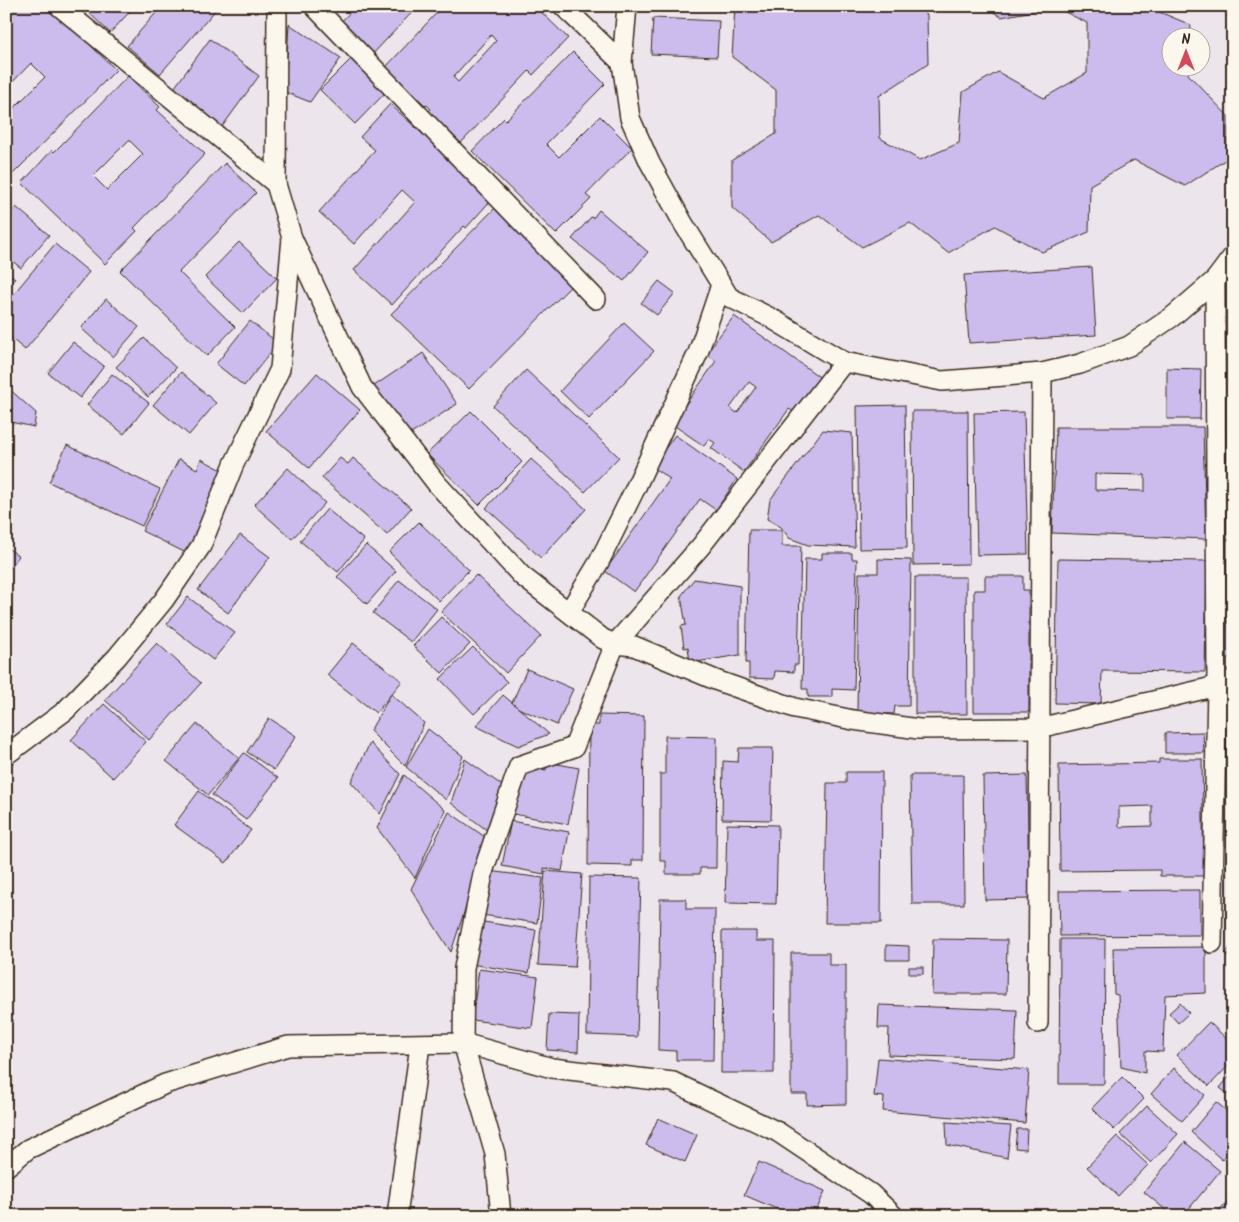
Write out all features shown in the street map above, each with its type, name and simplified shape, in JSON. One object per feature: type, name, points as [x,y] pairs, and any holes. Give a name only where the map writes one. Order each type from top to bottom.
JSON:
[{"type":"street","points":[[58,6],[276,184]]},
{"type":"street","points":[[277,6],[276,184],[292,238],[362,387],[437,484],[522,576],[603,639],[615,644],[634,646],[718,681],[795,708],[853,720],[919,729],[1039,728],[1225,683]]},
{"type":"street","points":[[314,6],[596,299]]},
{"type":"street","points":[[563,6],[622,63]]},
{"type":"street","points":[[627,6],[622,63],[630,118],[650,163],[683,223],[728,297],[771,318],[844,362],[942,381],[1042,373],[1080,364],[1129,346],[1172,317],[1215,280],[1233,256]]},
{"type":"street","points":[[6,755],[65,711],[117,657],[164,600],[200,546],[234,464],[280,368],[292,238]]},
{"type":"street","points":[[1212,943],[1225,683],[1215,280]]},
{"type":"street","points":[[569,612],[599,562],[634,491],[698,353],[722,285]]},
{"type":"street","points":[[501,1216],[495,1154],[463,1043],[464,968],[484,869],[519,766],[574,747],[615,644],[701,546],[844,362]]},
{"type":"street","points":[[1038,1023],[1042,373]]},
{"type":"street","points":[[6,1167],[28,1149],[165,1084],[288,1046],[463,1043],[552,1068],[673,1082],[778,1132],[871,1194],[894,1216]]},
{"type":"street","points":[[397,1216],[420,1045]]},
{"type":"shaded area","points":[[6,6],[1233,6],[1233,1216],[6,1216]]},
{"type":"building","points":[[18,6],[50,6],[116,70],[13,174],[6,168],[6,108],[10,112],[45,77],[31,63],[6,89],[6,18]]},
{"type":"building","points":[[82,6],[135,6],[110,33]]},
{"type":"building","points":[[162,6],[219,6],[160,74],[127,46]]},
{"type":"building","points":[[356,6],[418,6],[369,58],[336,27]]},
{"type":"building","points":[[443,6],[535,6],[568,38],[533,75],[529,71],[461,143],[428,112],[431,109],[427,105],[385,68]],"holes":[[[491,35],[496,41],[458,82],[453,77]]]},
{"type":"building","points":[[735,6],[915,6],[927,15],[928,64],[879,96],[880,138],[920,160],[959,143],[963,92],[998,72],[1044,98],[1087,73],[1087,23],[1055,7],[1001,17],[985,6],[1145,6],[1191,25],[1191,28],[1162,28],[1162,78],[1192,78],[1228,116],[1228,158],[1185,186],[1134,160],[1090,185],[1089,232],[1042,252],[995,226],[948,253],[910,223],[862,247],[819,215],[771,242],[732,208],[732,160],[776,134],[776,90],[732,57]]},
{"type":"building","points":[[653,18],[719,21],[717,57],[651,54]]},
{"type":"building","points":[[289,24],[341,58],[310,102],[285,92]]},
{"type":"building","points":[[210,39],[259,76],[219,131],[169,95]]},
{"type":"building","points":[[573,52],[605,84],[546,144],[559,157],[600,116],[632,148],[586,195],[591,199],[556,234],[472,151],[504,118],[506,120]]},
{"type":"building","points":[[351,59],[386,92],[355,124],[320,90]]},
{"type":"building","points":[[128,76],[160,107],[157,110],[205,154],[134,228],[137,231],[105,264],[22,183],[52,150],[54,152]],"holes":[[[129,140],[143,154],[107,190],[93,176]]]},
{"type":"building","points":[[390,104],[493,198],[466,228],[464,226],[392,305],[354,270],[415,202],[402,190],[354,244],[319,212],[375,150],[360,137]]},
{"type":"building","points":[[225,163],[256,193],[179,272],[235,327],[207,356],[120,271]]},
{"type":"building","points":[[16,207],[49,235],[21,268],[6,256],[6,219]]},
{"type":"building","points":[[496,207],[574,283],[469,389],[391,314]]},
{"type":"building","points":[[599,210],[648,252],[624,281],[572,239]]},
{"type":"building","points":[[239,242],[277,278],[243,313],[205,277]]},
{"type":"building","points":[[55,244],[89,272],[25,350],[6,334],[6,303]]},
{"type":"building","points":[[1092,267],[1096,335],[969,343],[964,275]]},
{"type":"building","points":[[6,271],[15,278],[6,288]]},
{"type":"building","points":[[659,281],[675,293],[657,315],[641,303]]},
{"type":"building","points":[[106,299],[139,327],[113,357],[81,328]]},
{"type":"building","points":[[1230,301],[1233,301],[1233,420],[1228,420]]},
{"type":"building","points":[[734,316],[821,378],[795,413],[789,409],[744,472],[711,448],[715,443],[709,439],[704,446],[672,424],[716,361],[706,354]],"holes":[[[749,382],[756,387],[737,413],[730,408]]]},
{"type":"building","points":[[250,321],[278,343],[244,386],[216,364]]},
{"type":"building","points":[[624,323],[654,351],[589,419],[560,391]]},
{"type":"building","points":[[144,338],[176,368],[148,397],[116,367]]},
{"type":"building","points":[[73,342],[104,366],[80,398],[48,373]]},
{"type":"building","points":[[423,353],[457,404],[408,436],[374,386]]},
{"type":"building","points":[[1167,368],[1201,369],[1200,419],[1167,419]]},
{"type":"building","points":[[526,370],[619,457],[585,492],[493,406]]},
{"type":"building","points":[[181,372],[216,403],[189,435],[153,405]]},
{"type":"building","points":[[317,373],[360,410],[309,468],[266,431]]},
{"type":"building","points":[[112,374],[149,403],[124,434],[87,405]]},
{"type":"building","points":[[6,386],[36,413],[34,427],[6,421]]},
{"type":"building","points":[[905,405],[907,548],[859,549],[857,406]]},
{"type":"building","points":[[471,411],[522,462],[479,505],[427,454]]},
{"type":"building","points":[[912,411],[968,411],[969,564],[913,565]]},
{"type":"building","points":[[1024,412],[1028,554],[977,555],[974,413]]},
{"type":"building","points":[[1056,427],[1203,427],[1206,539],[1052,533]],"holes":[[[1095,474],[1145,475],[1145,491],[1095,490]]]},
{"type":"building","points":[[1227,427],[1233,427],[1233,540],[1226,540]]},
{"type":"building","points":[[823,430],[852,433],[855,547],[808,545],[789,538],[781,527],[767,519],[770,500]]},
{"type":"building","points":[[675,435],[737,479],[716,510],[700,499],[634,592],[605,571],[670,479],[652,467]]},
{"type":"building","points":[[67,445],[160,489],[142,526],[49,482]]},
{"type":"building","points":[[340,458],[348,464],[353,458],[411,508],[387,535],[322,478]]},
{"type":"building","points":[[179,459],[197,469],[201,459],[226,472],[186,553],[142,531]]},
{"type":"building","points":[[531,459],[586,509],[541,558],[486,508]]},
{"type":"building","points":[[288,468],[325,503],[292,539],[254,505]]},
{"type":"building","points":[[327,509],[364,540],[338,572],[300,541]]},
{"type":"building","points":[[419,522],[469,570],[439,601],[389,552]]},
{"type":"building","points":[[749,530],[782,530],[782,546],[801,546],[798,665],[794,665],[794,672],[775,671],[774,679],[749,678],[749,663],[746,663]]},
{"type":"building","points":[[240,535],[270,557],[228,613],[198,590]]},
{"type":"building","points":[[366,545],[396,571],[367,604],[337,577]]},
{"type":"building","points":[[6,547],[19,556],[6,573]]},
{"type":"building","points":[[822,553],[852,553],[852,559],[857,559],[854,690],[832,689],[832,697],[808,697],[808,689],[802,689],[805,559],[822,559]]},
{"type":"building","points":[[878,559],[911,560],[909,706],[895,706],[894,714],[857,713],[859,573],[878,573]]},
{"type":"building","points":[[1058,559],[1207,561],[1205,672],[1102,671],[1101,704],[1055,703]]},
{"type":"building","points":[[476,575],[541,636],[506,673],[441,612]]},
{"type":"building","points":[[985,576],[1023,576],[1023,590],[1029,590],[1029,712],[974,712],[974,590],[985,590]]},
{"type":"building","points":[[915,577],[966,577],[967,714],[915,714]]},
{"type":"building","points":[[694,579],[740,586],[740,655],[690,663],[688,647],[684,648],[681,626],[686,625],[681,596]]},
{"type":"building","points":[[399,580],[437,609],[411,642],[373,613]]},
{"type":"building","points":[[188,597],[235,633],[213,660],[167,624]]},
{"type":"building","points":[[441,617],[470,644],[442,673],[413,646]]},
{"type":"building","points":[[1227,622],[1233,622],[1233,658],[1226,658]]},
{"type":"building","points":[[157,643],[201,683],[149,740],[105,700]]},
{"type":"building","points":[[353,643],[402,681],[376,713],[327,675]]},
{"type":"building","points":[[473,647],[507,682],[474,714],[440,679]]},
{"type":"building","points":[[527,669],[573,689],[557,725],[511,705]]},
{"type":"building","points":[[391,694],[424,723],[405,766],[370,731]]},
{"type":"building","points":[[503,695],[549,734],[518,746],[476,726]]},
{"type":"building","points":[[104,704],[146,742],[113,778],[71,740]]},
{"type":"building","points":[[599,715],[644,716],[643,860],[632,860],[632,866],[588,865],[589,725],[599,725]]},
{"type":"building","points":[[269,718],[296,736],[274,770],[247,752]]},
{"type":"building","points":[[197,724],[239,758],[208,795],[166,761]]},
{"type":"building","points":[[428,729],[463,756],[446,800],[406,767]]},
{"type":"building","points":[[1203,732],[1204,753],[1165,753],[1165,733]]},
{"type":"building","points":[[665,736],[717,737],[716,868],[700,868],[700,874],[666,874],[666,861],[660,861],[660,774],[665,774]]},
{"type":"building","points":[[370,743],[400,774],[380,814],[351,782]]},
{"type":"building","points":[[739,748],[773,748],[771,820],[722,819],[723,761],[738,762]]},
{"type":"building","points":[[244,753],[278,778],[246,820],[212,795]]},
{"type":"building","points":[[465,759],[503,786],[488,831],[451,803]]},
{"type":"building","points":[[1159,759],[1202,759],[1204,876],[1160,876],[1160,870],[1060,871],[1059,765],[1159,763]],"holes":[[[1152,806],[1152,826],[1119,827],[1119,807]]]},
{"type":"building","points":[[547,762],[579,768],[568,824],[513,814],[522,766],[546,770]]},
{"type":"building","points":[[846,772],[882,772],[881,923],[825,923],[827,783],[846,783]]},
{"type":"building","points":[[404,775],[445,810],[415,878],[377,828]]},
{"type":"building","points":[[910,775],[963,775],[964,904],[912,904]]},
{"type":"building","points":[[1027,775],[1029,899],[985,900],[983,776]]},
{"type":"building","points":[[199,791],[251,830],[226,863],[174,825]]},
{"type":"building","points":[[449,812],[488,839],[451,952],[411,889]]},
{"type":"building","points":[[511,821],[569,832],[562,871],[544,868],[544,874],[502,866]]},
{"type":"building","points":[[727,824],[778,825],[776,904],[725,903]]},
{"type":"building","points":[[488,871],[543,878],[537,923],[482,915]]},
{"type":"building","points":[[545,871],[582,874],[575,967],[538,965]]},
{"type":"building","points":[[589,877],[641,878],[637,1037],[587,1035]]},
{"type":"building","points":[[1200,890],[1200,935],[1060,936],[1059,891]]},
{"type":"building","points":[[660,899],[686,899],[686,909],[715,909],[713,1060],[676,1060],[676,1051],[658,1050]]},
{"type":"building","points":[[477,921],[536,930],[529,973],[470,964]]},
{"type":"building","points":[[722,931],[756,931],[756,941],[775,941],[774,1073],[721,1073]]},
{"type":"building","points":[[933,939],[1007,940],[1006,994],[932,994]]},
{"type":"building","points":[[1060,939],[1105,939],[1104,1084],[1059,1084]]},
{"type":"building","points":[[1233,944],[1233,960],[1225,954]]},
{"type":"building","points":[[886,945],[909,946],[909,960],[886,960]]},
{"type":"building","points":[[1206,947],[1206,993],[1165,995],[1163,1052],[1145,1051],[1145,1073],[1121,1067],[1118,995],[1114,994],[1113,948]]},
{"type":"building","points":[[791,953],[829,953],[829,965],[846,965],[846,1104],[807,1105],[807,1094],[791,1094]]},
{"type":"building","points":[[909,967],[923,967],[923,974],[909,974]]},
{"type":"building","points":[[479,969],[538,977],[532,1028],[472,1020]]},
{"type":"building","points":[[1180,1003],[1189,1013],[1178,1023],[1169,1013]]},
{"type":"building","points":[[879,1005],[1017,1010],[1015,1059],[888,1055],[889,1028],[878,1028]]},
{"type":"building","points":[[549,1014],[579,1015],[578,1052],[547,1050]]},
{"type":"building","points":[[1209,1022],[1233,1045],[1233,1061],[1209,1086],[1177,1055]]},
{"type":"building","points":[[878,1058],[1029,1070],[1025,1123],[883,1111],[884,1097],[874,1096]]},
{"type":"building","points":[[1174,1068],[1205,1095],[1182,1121],[1151,1094]]},
{"type":"building","points":[[1233,1072],[1233,1098],[1220,1088]]},
{"type":"building","points":[[1122,1077],[1144,1099],[1114,1130],[1092,1108]]},
{"type":"building","points":[[1216,1102],[1233,1116],[1233,1148],[1222,1160],[1191,1132]]},
{"type":"building","points":[[1147,1106],[1178,1134],[1151,1163],[1120,1134]]},
{"type":"building","points":[[658,1118],[697,1135],[685,1162],[646,1145]]},
{"type":"building","points":[[946,1122],[1011,1126],[1007,1158],[947,1145]]},
{"type":"building","points":[[1017,1129],[1027,1129],[1026,1149],[1015,1148]]},
{"type":"building","points":[[1117,1136],[1148,1165],[1118,1196],[1087,1167]]},
{"type":"building","points":[[1185,1142],[1220,1171],[1183,1216],[1173,1216],[1144,1192]]},
{"type":"building","points":[[759,1162],[825,1191],[814,1216],[793,1216],[744,1195]]},
{"type":"building","points":[[1233,1195],[1233,1216],[1218,1216],[1216,1214]]}]
